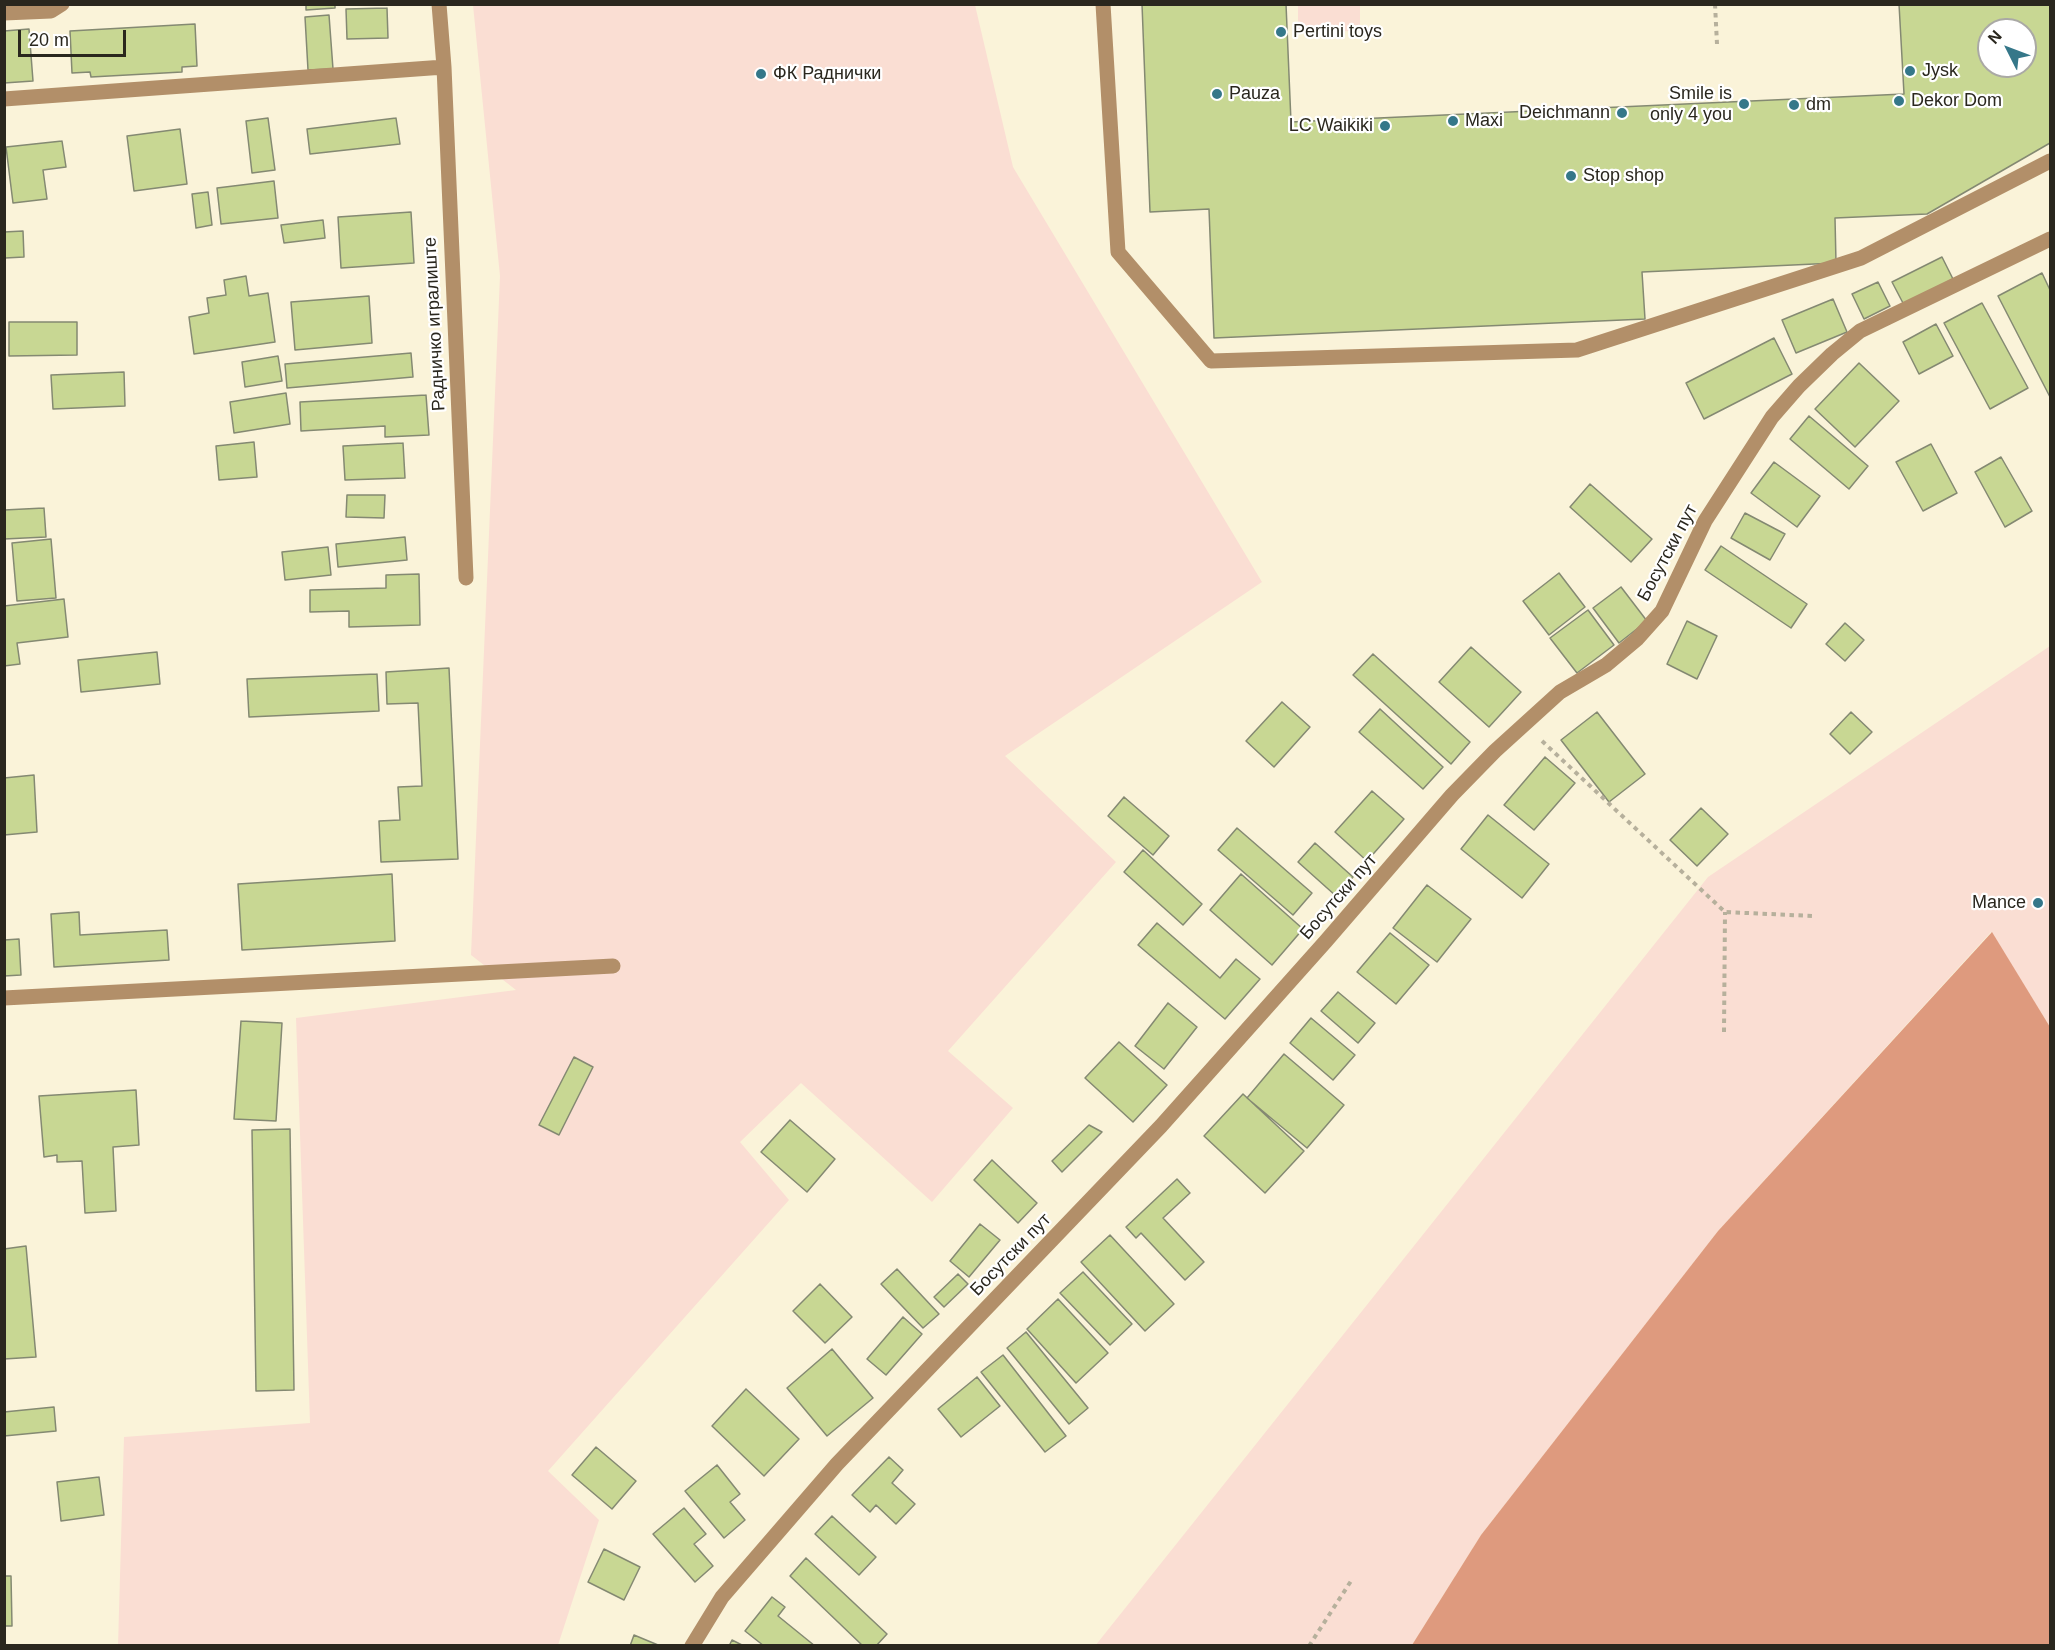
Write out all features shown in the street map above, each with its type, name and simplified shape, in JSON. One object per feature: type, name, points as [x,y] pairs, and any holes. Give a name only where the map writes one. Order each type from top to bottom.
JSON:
[{"type":"street","points":[[4,13],[51,11],[62,4]]},
{"type":"street","name":"Радничко игралиште","points":[[439,4],[444,67],[466,578]]},
{"type":"street","points":[[1103,4],[1118,252],[1211,361],[1577,350],[1860,258],[2050,161]]},
{"type":"street","points":[[4,99],[444,67]]},
{"type":"street","name":"Босутски пут","points":[[692,1646],[722,1597],[837,1464],[1161,1126],[1452,795],[1560,692],[1606,665],[1637,639],[1662,610],[1705,521],[1747,453],[1772,417],[1799,386],[1860,331],[2050,239]]},
{"type":"street","points":[[4,998],[613,966]]},
{"type":"path","points":[[1715,4],[1717,44]]},
{"type":"path","points":[[1524,724],[1725,912],[1813,916]]},
{"type":"path","points":[[1724,1032],[1725,912]]},
{"type":"path","points":[[1309,1646],[1351,1581]]},
{"type":"shaded area","points":[[473,5],[975,5],[1013,167],[1262,582],[1005,756],[1116,862],[948,1051],[1013,1108],[932,1202],[801,1083],[740,1142],[789,1200],[548,1471],[599,1520],[558,1645],[118,1646],[124,1437],[310,1423],[296,1018],[516,990],[471,955],[500,276]]},
{"type":"shaded area","points":[[1298,5],[1360,5],[1360,31],[1298,32]]},
{"type":"shaded area","points":[[2050,646],[2050,1027],[1991,932],[1718,1231],[1481,1535],[1412,1645],[1095,1646],[1708,877]]},
{"type":"shaded area","points":[[1992,932],[2050,1027],[2050,1645],[1412,1645],[1481,1535],[1718,1231]]},
{"type":"building","points":[[306,4],[335,4],[335,8],[306,10]]},
{"type":"building","name":"Stop shop","points":[[1142,4],[1286,4],[1291,122],[1904,94],[1899,4],[2050,4],[2050,143],[1927,214],[1835,218],[1836,263],[1642,272],[1645,319],[1214,338],[1209,209],[1150,212]]},
{"type":"building","points":[[387,8],[388,38],[347,39],[346,9]]},
{"type":"building","points":[[329,15],[333,69],[308,70],[305,17]]},
{"type":"building","points":[[195,24],[197,66],[182,67],[182,72],[91,77],[90,72],[72,73],[70,31]]},
{"type":"building","points":[[29,29],[33,81],[4,83],[4,31]]},
{"type":"building","points":[[268,118],[275,170],[252,173],[246,121]]},
{"type":"building","points":[[396,118],[400,144],[310,154],[307,129]]},
{"type":"building","points":[[180,129],[187,184],[134,191],[127,136]]},
{"type":"building","points":[[62,141],[66,167],[43,170],[47,199],[13,203],[6,147]]},
{"type":"building","points":[[274,181],[278,218],[221,224],[217,188]]},
{"type":"building","points":[[208,192],[212,225],[196,228],[192,194]]},
{"type":"building","points":[[411,212],[414,263],[341,268],[338,217]]},
{"type":"building","points":[[323,220],[325,238],[284,243],[281,225]]},
{"type":"building","points":[[23,231],[24,257],[5,258],[4,267],[4,232]]},
{"type":"building","points":[[1942,257],[1953,279],[1904,305],[1892,282]]},
{"type":"building","points":[[2042,273],[2050,290],[2050,397],[1998,296]]},
{"type":"building","points":[[246,276],[249,296],[268,293],[275,342],[194,354],[189,317],[209,313],[207,298],[226,295],[224,280]]},
{"type":"building","points":[[1878,282],[1890,306],[1864,319],[1852,294]]},
{"type":"building","points":[[369,296],[372,343],[295,350],[291,302]]},
{"type":"building","points":[[1833,299],[1847,332],[1796,353],[1782,320]]},
{"type":"building","points":[[1982,303],[2028,388],[1990,409],[1944,323]]},
{"type":"building","points":[[9,322],[77,322],[77,355],[9,356]]},
{"type":"building","points":[[1936,324],[1953,356],[1919,374],[1903,342]]},
{"type":"building","points":[[1774,338],[1792,374],[1704,419],[1686,383]]},
{"type":"building","points":[[411,353],[413,377],[287,388],[285,364]]},
{"type":"building","points":[[278,356],[282,381],[245,387],[242,362]]},
{"type":"building","points":[[1859,363],[1899,401],[1855,447],[1815,409]]},
{"type":"building","points":[[124,372],[125,406],[53,409],[51,375]]},
{"type":"building","points":[[286,393],[290,424],[234,433],[230,402]]},
{"type":"building","points":[[426,395],[429,435],[385,437],[385,426],[301,431],[300,402]]},
{"type":"building","points":[[1809,416],[1868,466],[1849,489],[1790,439]]},
{"type":"building","points":[[254,442],[257,477],[219,480],[216,446]]},
{"type":"building","points":[[403,443],[405,478],[345,480],[343,446]]},
{"type":"building","points":[[1931,444],[1957,493],[1923,511],[1896,462]]},
{"type":"building","points":[[2001,457],[2032,511],[2005,527],[1975,472]]},
{"type":"building","points":[[1774,462],[1820,496],[1797,527],[1751,493]]},
{"type":"building","points":[[1590,484],[1652,539],[1631,562],[1570,507]]},
{"type":"building","points":[[347,495],[385,495],[384,518],[346,517]]},
{"type":"building","points":[[44,508],[46,537],[4,539],[4,510]]},
{"type":"building","points":[[1745,513],[1785,534],[1770,560],[1731,538]]},
{"type":"building","points":[[405,537],[407,560],[338,567],[336,544]]},
{"type":"building","points":[[51,539],[56,598],[17,601],[12,543]]},
{"type":"building","points":[[1721,546],[1807,604],[1791,628],[1705,570]]},
{"type":"building","points":[[328,547],[331,575],[285,580],[282,552]]},
{"type":"building","points":[[1559,573],[1585,607],[1549,635],[1523,601]]},
{"type":"building","points":[[419,574],[420,625],[349,627],[349,611],[310,612],[310,590],[386,588],[386,575]]},
{"type":"building","points":[[1621,587],[1647,621],[1619,643],[1593,608]]},
{"type":"building","points":[[64,599],[68,637],[17,643],[20,664],[4,666],[4,606]]},
{"type":"building","points":[[1588,610],[1614,645],[1577,673],[1550,638]]},
{"type":"building","points":[[1687,621],[1717,636],[1697,679],[1667,664]]},
{"type":"building","points":[[1845,623],[1864,640],[1845,661],[1826,644]]},
{"type":"building","points":[[1471,647],[1521,692],[1489,727],[1439,682]]},
{"type":"building","points":[[157,652],[160,684],[81,692],[78,660]]},
{"type":"building","points":[[1373,654],[1470,742],[1451,764],[1353,675]]},
{"type":"building","points":[[449,668],[458,859],[381,862],[379,821],[400,820],[398,787],[422,786],[418,703],[387,704],[386,672]]},
{"type":"building","points":[[377,674],[379,711],[249,717],[247,679]]},
{"type":"building","points":[[1282,702],[1310,727],[1274,767],[1246,741]]},
{"type":"building","points":[[1380,709],[1443,767],[1423,789],[1359,732]]},
{"type":"building","points":[[1597,712],[1645,774],[1609,802],[1561,740]]},
{"type":"building","points":[[1851,712],[1872,732],[1850,754],[1830,734]]},
{"type":"building","points":[[1545,757],[1575,783],[1534,830],[1504,805]]},
{"type":"building","points":[[34,775],[37,832],[4,835],[4,778]]},
{"type":"building","points":[[1372,791],[1404,819],[1367,861],[1335,832]]},
{"type":"building","points":[[1124,797],[1169,836],[1153,855],[1108,816]]},
{"type":"building","points":[[1701,808],[1728,834],[1697,866],[1670,840]]},
{"type":"building","points":[[1488,815],[1549,864],[1522,898],[1461,849]]},
{"type":"building","points":[[1237,828],[1312,893],[1293,915],[1218,850]]},
{"type":"building","points":[[1315,843],[1353,877],[1336,896],[1298,862]]},
{"type":"building","points":[[1143,850],[1202,904],[1183,925],[1124,872]]},
{"type":"building","points":[[392,874],[395,941],[242,950],[238,884]]},
{"type":"building","points":[[1241,874],[1303,929],[1272,965],[1210,910]]},
{"type":"building","points":[[1427,885],[1471,919],[1437,962],[1393,928]]},
{"type":"building","points":[[79,912],[80,935],[167,930],[169,960],[54,967],[51,914]]},
{"type":"building","points":[[1157,923],[1220,978],[1236,959],[1260,979],[1225,1019],[1138,945]]},
{"type":"building","points":[[1390,933],[1429,965],[1396,1004],[1357,972]]},
{"type":"building","points":[[19,939],[21,975],[4,976],[4,940]]},
{"type":"building","points":[[1338,992],[1375,1023],[1358,1043],[1321,1011]]},
{"type":"building","points":[[1168,1003],[1197,1027],[1164,1069],[1135,1046]]},
{"type":"building","points":[[1311,1018],[1355,1055],[1333,1080],[1290,1043]]},
{"type":"building","points":[[241,1021],[282,1023],[276,1121],[234,1119]]},
{"type":"building","points":[[1119,1042],[1167,1085],[1133,1122],[1085,1078]]},
{"type":"building","points":[[1284,1054],[1344,1105],[1307,1148],[1247,1098]]},
{"type":"building","points":[[574,1057],[593,1067],[559,1135],[539,1125]]},
{"type":"building","points":[[136,1090],[139,1145],[113,1147],[116,1211],[85,1213],[82,1161],[57,1162],[57,1155],[44,1157],[39,1096]]},
{"type":"building","points":[[1243,1094],[1304,1151],[1265,1193],[1204,1136]]},
{"type":"building","points":[[790,1120],[835,1159],[807,1192],[761,1152]]},
{"type":"building","points":[[1089,1125],[1102,1132],[1062,1172],[1052,1161]]},
{"type":"building","points":[[290,1129],[294,1390],[256,1391],[252,1130]]},
{"type":"building","points":[[992,1160],[1037,1203],[1018,1223],[974,1180]]},
{"type":"building","points":[[1177,1179],[1190,1193],[1163,1218],[1204,1262],[1185,1280],[1141,1233],[1136,1238],[1126,1227]]},
{"type":"building","points":[[980,1224],[1000,1240],[969,1277],[950,1261]]},
{"type":"building","points":[[1110,1235],[1174,1304],[1145,1331],[1081,1262]]},
{"type":"building","points":[[26,1246],[36,1357],[4,1359],[4,1249]]},
{"type":"building","points":[[897,1269],[939,1314],[923,1328],[881,1284]]},
{"type":"building","points":[[1083,1272],[1132,1324],[1110,1345],[1060,1293]]},
{"type":"building","points":[[958,1274],[968,1284],[944,1307],[934,1297]]},
{"type":"building","points":[[820,1284],[852,1317],[825,1343],[793,1311]]},
{"type":"building","points":[[1058,1299],[1108,1353],[1076,1383],[1027,1329]]},
{"type":"building","points":[[903,1317],[922,1334],[886,1375],[867,1359]]},
{"type":"building","points":[[1026,1332],[1088,1408],[1069,1424],[1007,1348]]},
{"type":"building","points":[[832,1349],[873,1398],[827,1436],[787,1388]]},
{"type":"building","points":[[1003,1355],[1066,1436],[1045,1452],[981,1372]]},
{"type":"building","points":[[977,1377],[1000,1406],[961,1437],[938,1409]]},
{"type":"building","points":[[746,1389],[799,1439],[764,1476],[712,1426]]},
{"type":"building","points":[[54,1407],[56,1431],[4,1436],[4,1412]]},
{"type":"building","points":[[596,1447],[636,1481],[612,1509],[572,1475]]},
{"type":"building","points":[[889,1457],[903,1470],[892,1483],[915,1504],[896,1524],[876,1505],[870,1512],[852,1495]]},
{"type":"building","points":[[717,1465],[740,1494],[730,1502],[745,1520],[724,1538],[685,1491]]},
{"type":"building","points":[[99,1477],[104,1515],[61,1521],[57,1482]]},
{"type":"building","points":[[684,1508],[706,1534],[694,1544],[713,1566],[695,1582],[653,1534]]},
{"type":"building","points":[[832,1516],[876,1557],[859,1575],[815,1534]]},
{"type":"building","points":[[604,1549],[640,1567],[624,1600],[588,1582]]},
{"type":"building","points":[[806,1558],[887,1634],[876,1646],[863,1646],[790,1576]]},
{"type":"building","points":[[4,1576],[11,1576],[12,1626],[4,1626]]},
{"type":"building","points":[[772,1597],[785,1607],[778,1616],[815,1646],[764,1646],[745,1631]]},
{"type":"building","points":[[634,1635],[658,1645],[630,1646]]},
{"type":"building","points":[[732,1640],[744,1646],[729,1646]]},
{"type":"place","name":"Pertini toys","points":[[1281,32]]},
{"type":"place","name":"Jysk","points":[[1910,71]]},
{"type":"place","name":"ФК Раднички","points":[[761,74]]},
{"type":"place","name":"Pauza","points":[[1217,94]]},
{"type":"place","name":"Dekor Dom","points":[[1899,101]]},
{"type":"place","name":"Smile is only 4 you","points":[[1744,104]]},
{"type":"place","name":"dm","points":[[1794,105]]},
{"type":"place","name":"Deichmann","points":[[1622,113]]},
{"type":"place","name":"Maxi","points":[[1453,121]]},
{"type":"place","name":"LC Waikiki","points":[[1385,126]]},
{"type":"place","name":"Stop shop","points":[[1571,176]]},
{"type":"place","name":"Mance","points":[[2038,903]]}]
